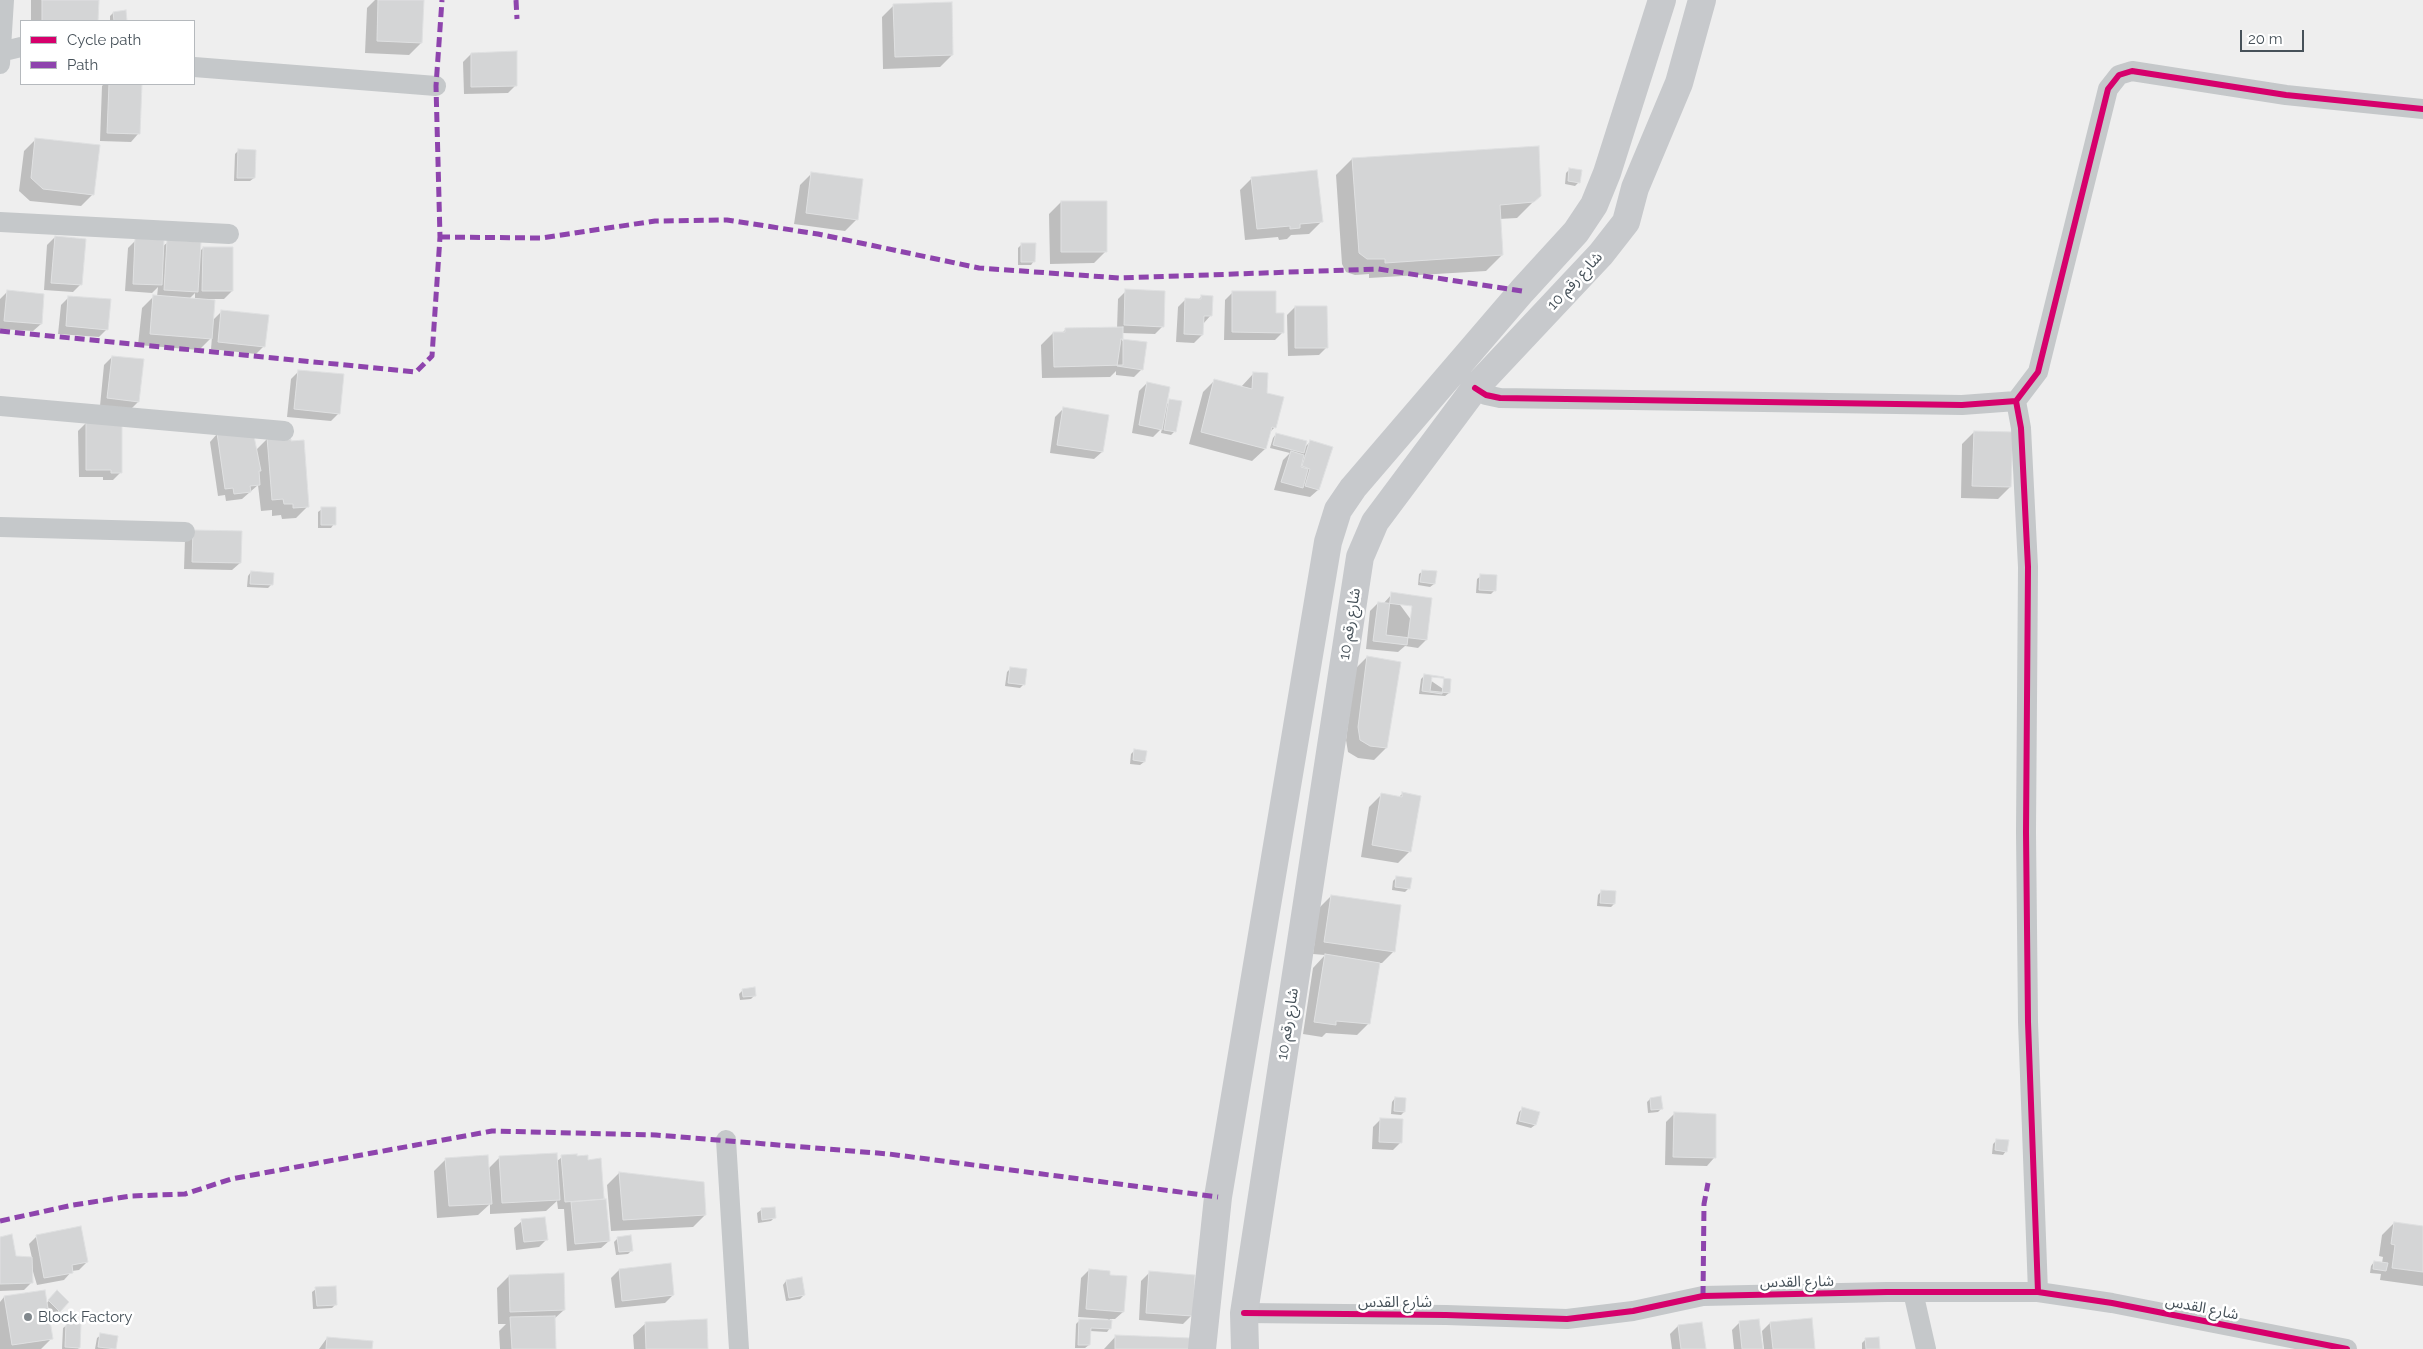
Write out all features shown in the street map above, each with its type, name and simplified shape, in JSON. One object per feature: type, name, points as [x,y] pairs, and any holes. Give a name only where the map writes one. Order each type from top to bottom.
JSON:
[{"type":"main road","points":[[1202,1349],[1218,1197],[1328,542],[1338,510],[1353,488],[1522,291],[1576,232],[1594,205],[1607,172],[1662,0]]},
{"type":"main road","name":"شارع رقم 10","points":[[1245,1349],[1244,1313],[1360,557],[1375,522],[1475,388],[1601,254],[1626,222],[1635,188],[1678,83],[1702,0]]},
{"type":"street","points":[[4,0],[6,53]]},
{"type":"street","points":[[195,67],[436,86]]},
{"type":"street","points":[[1475,388],[1486,395],[1500,398],[1962,405],[2016,400],[2038,372],[2108,89],[2119,75],[2132,71],[2286,95],[2423,110]]},
{"type":"street","points":[[0,222],[229,234]]},
{"type":"street","points":[[2016,400],[2021,428],[2028,567],[2026,832],[2028,1022],[2038,1292]]},
{"type":"street","points":[[0,406],[284,432]]},
{"type":"street","points":[[0,527],[185,532]]},
{"type":"street","points":[[726,1140],[739,1349]]},
{"type":"street","points":[[1913,1292],[1926,1349]]},
{"type":"street","name":"شارع القدس","points":[[1244,1313],[1446,1315],[1566,1319],[1633,1311],[1704,1296],[2038,1292],[2122,1305],[2347,1349]]},
{"type":"building","points":[[42,0],[99,0],[98,20],[42,20]]},
{"type":"building","points":[[378,0],[424,0],[422,43],[377,41]]},
{"type":"building","points":[[952,2],[953,55],[895,57],[893,4]]},
{"type":"building","points":[[126,10],[127,20],[114,20],[113,12]]},
{"type":"building","points":[[517,51],[517,86],[471,87],[471,53]]},
{"type":"building","points":[[109,85],[142,85],[140,134],[107,133]]},
{"type":"building","points":[[35,138],[100,145],[94,195],[43,189],[31,178]]},
{"type":"building","points":[[1539,146],[1541,196],[1534,202],[1500,205],[1503,255],[1385,263],[1385,259],[1367,259],[1359,253],[1352,158]]},
{"type":"building","points":[[238,149],[256,150],[255,178],[237,178]]},
{"type":"building","points":[[1569,168],[1582,170],[1580,183],[1568,181]]},
{"type":"building","points":[[1317,170],[1323,222],[1300,224],[1300,228],[1290,229],[1290,226],[1257,229],[1251,177]]},
{"type":"building","points":[[811,172],[863,179],[858,220],[806,213]]},
{"type":"building","points":[[1061,201],[1107,201],[1107,252],[1061,252]]},
{"type":"building","points":[[55,236],[86,239],[82,285],[51,283]]},
{"type":"building","points":[[135,238],[164,240],[162,285],[133,284]]},
{"type":"building","points":[[167,240],[201,242],[198,292],[164,290]]},
{"type":"building","points":[[1021,243],[1036,243],[1035,262],[1021,262]]},
{"type":"building","points":[[203,247],[233,247],[233,291],[202,291]]},
{"type":"building","points":[[1125,289],[1165,291],[1164,327],[1124,325]]},
{"type":"building","points":[[7,290],[44,294],[42,324],[4,321]]},
{"type":"building","points":[[1232,291],[1276,291],[1276,313],[1284,313],[1284,333],[1232,332]]},
{"type":"building","points":[[153,295],[215,300],[212,339],[150,334]]},
{"type":"building","points":[[1201,295],[1213,296],[1212,316],[1204,316],[1203,335],[1184,334],[1185,298],[1201,299]]},
{"type":"building","points":[[68,296],[111,299],[108,330],[66,326]]},
{"type":"building","points":[[1295,306],[1327,306],[1328,348],[1295,348]]},
{"type":"building","points":[[221,310],[269,315],[265,347],[218,342]]},
{"type":"building","points":[[1123,327],[1123,365],[1054,367],[1053,332],[1065,332],[1065,328]]},
{"type":"building","points":[[1121,339],[1147,342],[1143,370],[1117,366]]},
{"type":"building","points":[[112,356],[144,359],[139,402],[107,398]]},
{"type":"building","points":[[298,370],[344,374],[340,414],[294,409]]},
{"type":"building","points":[[1253,372],[1268,373],[1267,393],[1284,397],[1276,428],[1272,427],[1266,449],[1201,432],[1214,379],[1252,389]]},
{"type":"building","points":[[1147,382],[1170,387],[1162,430],[1139,425]]},
{"type":"building","points":[[1169,399],[1182,401],[1176,432],[1164,430]]},
{"type":"building","points":[[1063,407],[1109,415],[1103,452],[1057,445]]},
{"type":"building","points":[[86,422],[122,422],[122,473],[111,473],[111,470],[86,470]]},
{"type":"building","points":[[1974,431],[2013,432],[2011,487],[1972,486]]},
{"type":"building","points":[[217,433],[254,436],[261,471],[259,471],[260,485],[250,486],[251,492],[234,494],[233,488],[225,489]]},
{"type":"building","points":[[1276,433],[1307,441],[1304,453],[1273,445]]},
{"type":"building","points":[[267,437],[281,440],[291,439],[291,441],[304,440],[309,507],[293,508],[293,504],[284,504],[283,499],[272,500]]},
{"type":"building","points":[[1310,440],[1333,447],[1319,490],[1305,486],[1310,469],[1302,466]]},
{"type":"building","points":[[1291,451],[1304,455],[1301,467],[1308,469],[1303,488],[1281,482]]},
{"type":"building","points":[[321,507],[336,507],[336,525],[321,525]]},
{"type":"building","points":[[193,530],[242,531],[241,563],[192,562]]},
{"type":"building","points":[[1422,570],[1437,571],[1435,584],[1420,582]]},
{"type":"building","points":[[251,571],[274,573],[273,585],[250,584]]},
{"type":"building","points":[[1480,574],[1497,575],[1496,591],[1479,590]]},
{"type":"building","points":[[1391,592],[1432,598],[1427,640],[1386,635]]},
{"type":"building","points":[[1378,602],[1412,606],[1407,645],[1373,641]]},
{"type":"building","points":[[1367,656],[1401,662],[1387,748],[1370,746],[1360,740],[1358,727]]},
{"type":"building","points":[[1010,667],[1027,669],[1025,685],[1008,683]]},
{"type":"building","points":[[1424,674],[1444,677],[1442,694],[1422,691]]},
{"type":"building","points":[[1432,677],[1451,679],[1450,693],[1430,691]]},
{"type":"building","points":[[1134,749],[1147,751],[1145,762],[1133,760]]},
{"type":"building","points":[[1402,792],[1421,796],[1411,852],[1372,845],[1381,793],[1402,797]]},
{"type":"building","points":[[1396,876],[1412,878],[1410,889],[1395,887]]},
{"type":"building","points":[[1601,890],[1616,891],[1615,904],[1600,903]]},
{"type":"building","points":[[1331,895],[1401,905],[1395,952],[1324,942]]},
{"type":"building","points":[[1325,954],[1380,963],[1370,1024],[1336,1021],[1336,1025],[1314,1022]]},
{"type":"building","points":[[755,987],[756,996],[743,997],[742,989]]},
{"type":"building","points":[[1661,1096],[1663,1109],[1651,1110],[1650,1098]]},
{"type":"building","points":[[1395,1097],[1406,1098],[1405,1112],[1394,1111]]},
{"type":"building","points":[[1522,1107],[1540,1112],[1536,1125],[1519,1121]]},
{"type":"building","points":[[1674,1112],[1716,1114],[1716,1158],[1673,1157]]},
{"type":"building","points":[[1380,1118],[1403,1119],[1402,1143],[1379,1142]]},
{"type":"building","points":[[1996,1139],[2009,1140],[2007,1152],[1995,1150]]},
{"type":"building","points":[[557,1153],[560,1200],[502,1203],[499,1156]]},
{"type":"building","points":[[577,1154],[577,1156],[588,1155],[588,1160],[601,1158],[604,1199],[565,1202],[561,1155]]},
{"type":"building","points":[[488,1155],[492,1204],[449,1206],[445,1158]]},
{"type":"building","points":[[619,1172],[704,1182],[706,1215],[623,1220]]},
{"type":"building","points":[[606,1199],[610,1241],[575,1244],[571,1202]]},
{"type":"building","points":[[775,1207],[776,1218],[762,1220],[761,1208]]},
{"type":"building","points":[[545,1217],[548,1240],[524,1242],[521,1219]]},
{"type":"building","points":[[2394,1222],[2423,1226],[2423,1272],[2392,1268],[2395,1245],[2391,1244]]},
{"type":"building","points":[[81,1226],[88,1262],[72,1265],[73,1273],[44,1278],[36,1235]]},
{"type":"building","points":[[12,1234],[16,1256],[32,1257],[33,1283],[0,1284],[0,1237]]},
{"type":"building","points":[[631,1235],[633,1251],[619,1252],[617,1237]]},
{"type":"building","points":[[2374,1261],[2388,1263],[2386,1271],[2373,1269]]},
{"type":"building","points":[[671,1263],[674,1295],[622,1301],[619,1269]]},
{"type":"building","points":[[1089,1269],[1110,1271],[1110,1275],[1127,1276],[1124,1312],[1086,1309]]},
{"type":"building","points":[[1149,1271],[1195,1275],[1193,1316],[1146,1313]]},
{"type":"building","points":[[564,1273],[565,1310],[510,1312],[509,1275]]},
{"type":"building","points":[[802,1277],[805,1295],[789,1298],[786,1280]]},
{"type":"building","points":[[336,1286],[337,1305],[317,1306],[315,1287]]},
{"type":"building","name":"Block Factory","points":[[45,1290],[53,1339],[12,1345],[4,1296]]},
{"type":"building","points":[[57,1290],[69,1302],[60,1312],[48,1300]]},
{"type":"building","points":[[555,1316],[556,1349],[512,1349],[510,1317]]},
{"type":"building","points":[[1812,1318],[1815,1349],[1773,1349],[1770,1322]]},
{"type":"building","points":[[707,1319],[708,1349],[646,1349],[645,1322]]},
{"type":"building","points":[[1079,1319],[1112,1320],[1111,1329],[1091,1328],[1090,1345],[1078,1345]]},
{"type":"building","points":[[1759,1319],[1763,1349],[1742,1349],[1739,1321]]},
{"type":"building","points":[[1702,1322],[1706,1349],[1681,1349],[1678,1325]]},
{"type":"building","points":[[66,1323],[81,1324],[80,1348],[65,1347]]},
{"type":"building","points":[[100,1333],[118,1336],[116,1349],[98,1347]]},
{"type":"building","points":[[1115,1335],[1190,1338],[1189,1349],[1115,1349]]},
{"type":"building","points":[[327,1337],[373,1341],[372,1349],[326,1349]]},
{"type":"building","points":[[1879,1337],[1880,1349],[1866,1349],[1865,1338]]},
{"type":"marked path","points":[[0,331],[416,372],[432,356],[440,237],[436,86],[442,0]]},
{"type":"marked path","points":[[516,0],[517,19]]},
{"type":"marked path","points":[[440,237],[541,238],[655,221],[727,220],[818,234],[979,268],[1120,278],[1378,269],[1522,291]]},
{"type":"marked path","points":[[0,1221],[73,1205],[131,1196],[185,1194],[231,1179],[492,1131],[656,1135],[889,1154],[1218,1197]]},
{"type":"marked path","points":[[1703,1296],[1704,1204],[1708,1183]]},
{"type":"cycle path","points":[[1475,388],[1486,395],[1500,398],[1962,405],[2016,401],[2038,372],[2108,89],[2119,75],[2132,71],[2286,95],[2423,109]]},
{"type":"cycle path","points":[[2016,401],[2021,428],[2028,567],[2026,832],[2028,1022],[2038,1292]]},
{"type":"cycle path","points":[[1244,1313],[1446,1315],[1567,1319],[1633,1311],[1703,1296],[1887,1292],[2038,1292],[2112,1303],[2347,1349]]},
{"type":"place","name":"Block Factory","points":[[28,1317]]}]
